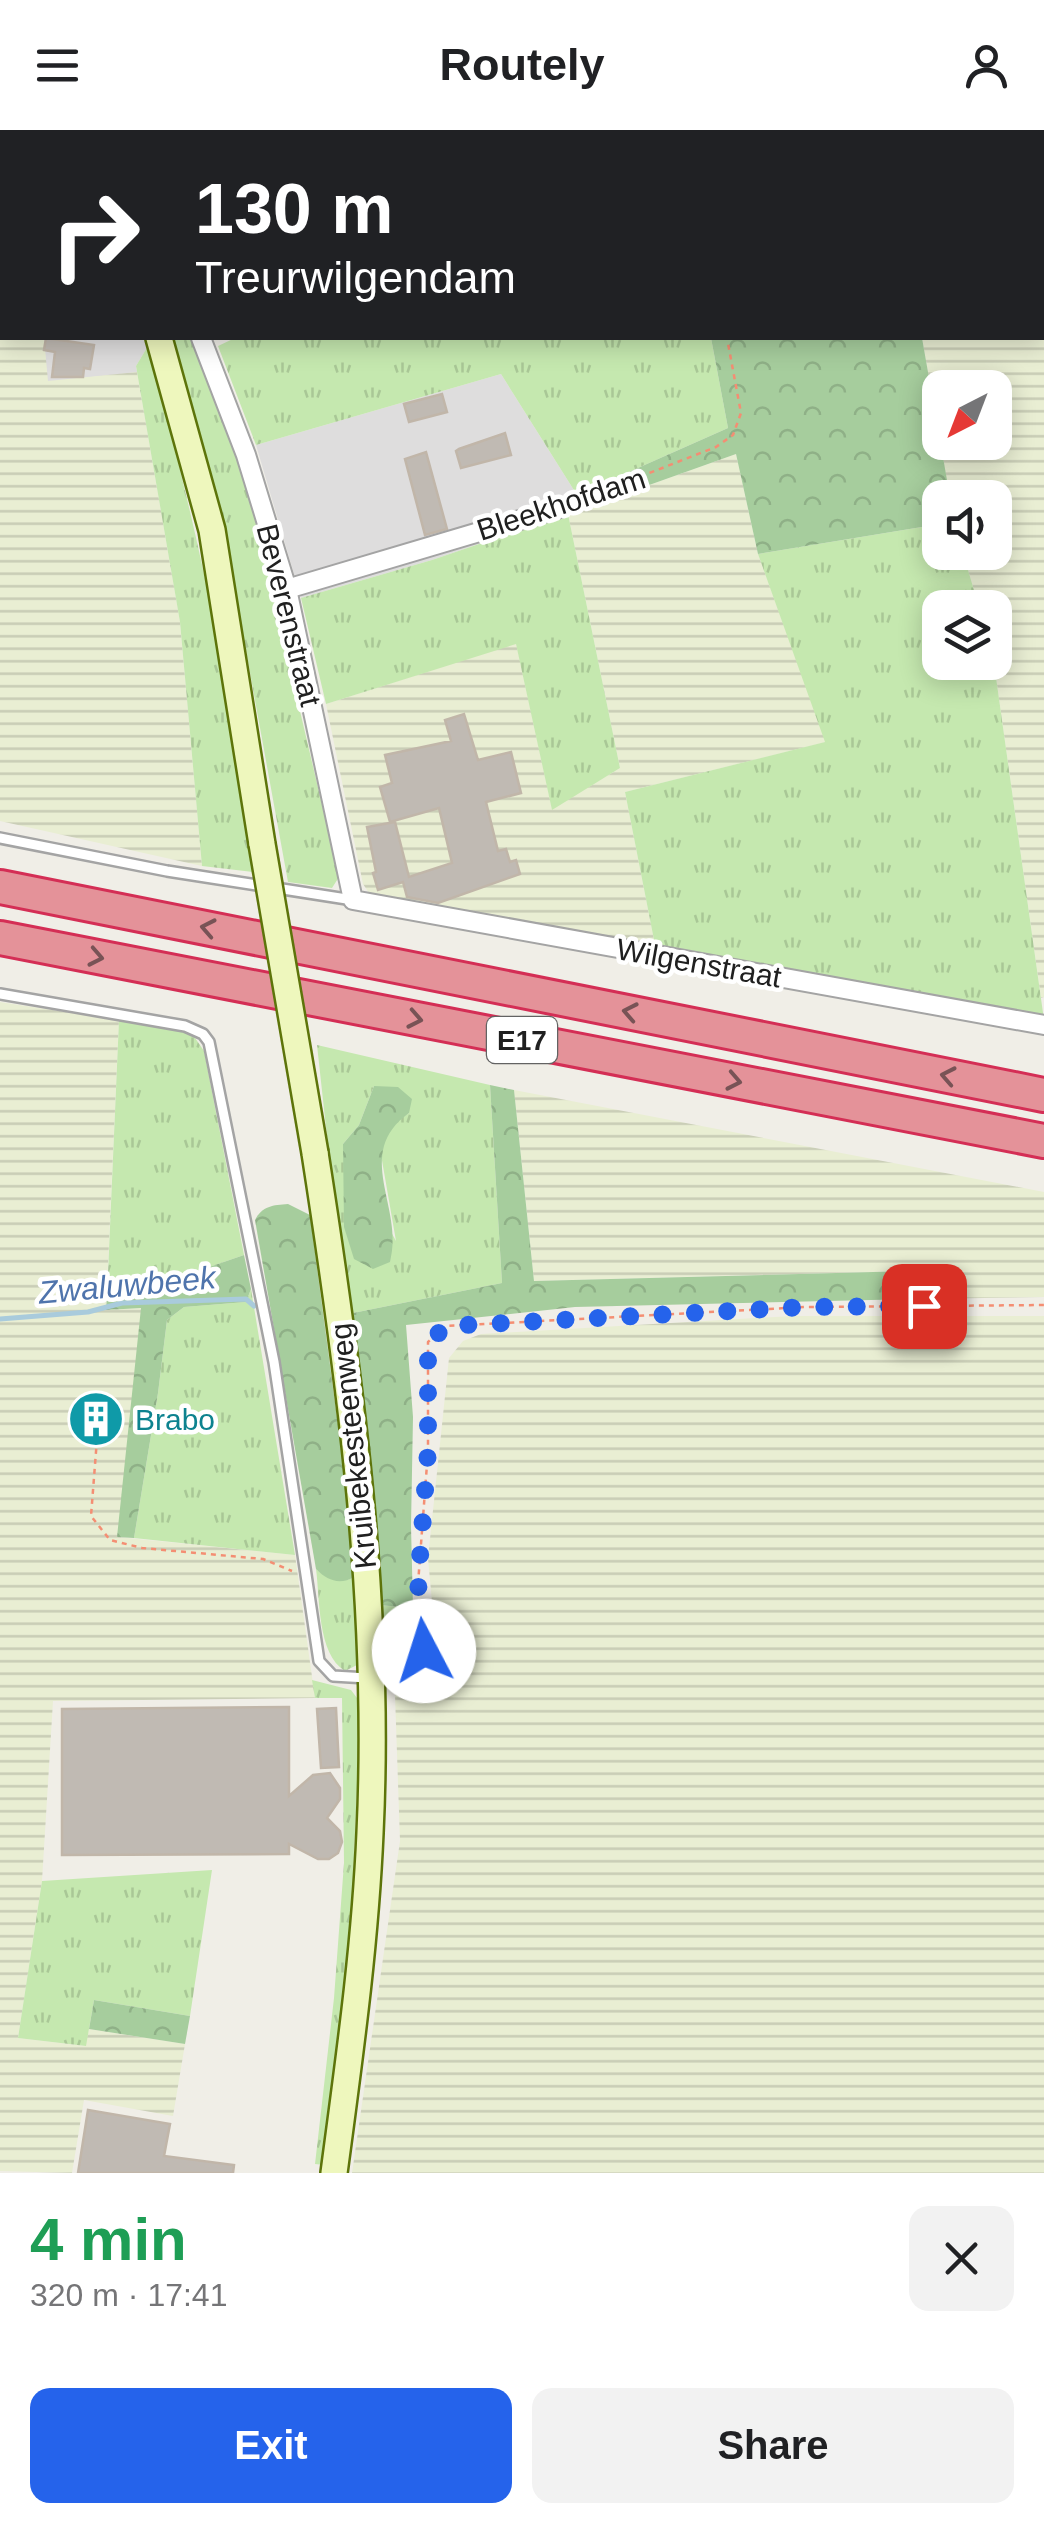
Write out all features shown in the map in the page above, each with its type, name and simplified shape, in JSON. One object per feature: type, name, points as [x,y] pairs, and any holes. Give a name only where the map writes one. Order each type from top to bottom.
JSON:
[{"type":"highway","name":"E17","points":[[0,887],[1044,1095]]},
{"type":"highway","name":"E17","points":[[0,938],[1044,1142]]},
{"type":"street","name":"Beverenstraat","points":[[160,340],[212,530],[262,844]]},
{"type":"street","name":"Beverenstraat","points":[[202,340],[246,456],[287,589],[353,900]]},
{"type":"street","name":"Bleekhofdam","points":[[287,589],[560,508]]},
{"type":"street","name":"Kruibekesteenweg","points":[[262,844],[348,1368],[363,1525],[371,1678],[370,1830],[360,1982],[334,2173]]},
{"type":"street","name":"Wilgenstraat","points":[[353,900],[1044,1025]]},
{"type":"lane","points":[[0,838],[167,872],[353,900]]},
{"type":"lane","points":[[0,994],[185,1026],[210,1042],[274,1362],[319,1661],[333,1676],[371,1678]]},
{"type":"path","name":"Bleekhofdam","points":[[560,508],[648,476],[716,447],[733,435],[741,413],[727,340]]},
{"type":"path","points":[[371,1678],[412,1670],[424,1651],[418,1584],[428,1451],[428,1342],[447,1326],[805,1307],[1044,1305]]},
{"type":"path","points":[[97,1439],[92,1516],[110,1540],[142,1548],[262,1559],[308,1578]]},
{"type":"shaded area","points":[[44,340],[146,340],[148,346],[136,366],[137,372],[47,382]]},
{"type":"shaded area","points":[[501,374],[577,495],[568,514],[432,560],[301,598],[256,445]]},
{"type":"green space","points":[[0,340],[44,340],[48,381],[137,372],[180,622],[202,866],[0,821]]},
{"type":"green space","points":[[175,340],[195,340],[245,477],[339,877],[332,888],[288,882],[225,535]]},
{"type":"green space","points":[[231,340],[711,340],[728,428],[577,495],[501,374],[256,445],[218,346]]},
{"type":"green space","points":[[711,340],[922,340],[928,370],[922,370],[922,460],[943,460],[947,480],[922,480],[922,527],[758,554],[736,454],[568,514],[577,495],[728,428]]},
{"type":"green space","points":[[922,340],[1044,340],[1041,998],[996,680],[1012,680],[1012,590],[974,590],[968,570],[1012,570],[1012,480],[947,480],[943,460],[1012,460],[1012,370],[928,370]]},
{"type":"green space","points":[[148,346],[211,607],[235,739],[253,872],[202,866],[180,622],[136,366]]},
{"type":"green space","points":[[736,454],[758,554],[826,742],[625,792],[655,945],[451,912],[369,893],[363,884],[326,704],[516,643],[552,809],[620,768],[568,514]]},
{"type":"green space","points":[[568,514],[620,768],[552,810],[516,644],[326,704],[301,598],[432,560]]},
{"type":"green space","points":[[922,527],[922,570],[968,570],[974,590],[922,590],[922,680],[996,680],[1044,1020],[655,945],[625,792],[825,742],[758,554]]},
{"type":"green space","points":[[0,1002],[119,1020],[106,1310],[142,1308],[118,1537],[295,1555],[315,1698],[53,1701],[42,1881],[18,2038],[85,2046],[89,2029],[185,2044],[173,2116],[84,2100],[72,2173],[0,2171]]},
{"type":"green space","points":[[119,1020],[191,1032],[204,1051],[244,1255],[189,1274],[167,1288],[107,1296]]},
{"type":"green space","points":[[317,1045],[490,1085],[502,1283],[353,1313],[337,1228]],"holes":[[[374,1086],[409,1113],[393,1124],[380,1149],[396,1241],[343,1144],[359,1125]]]},
{"type":"green space","points":[[490,1085],[514,1090],[534,1281],[910,1271],[915,1299],[575,1307],[406,1325],[413,1417],[413,1608],[379,1605],[372,1474],[353,1313],[502,1283]]},
{"type":"green space","points":[[374,1086],[398,1087],[412,1099],[409,1113],[392,1129],[384,1146],[382,1164],[393,1241],[390,1262],[373,1269],[354,1259],[344,1227],[343,1144],[359,1125]]},
{"type":"green space","points":[[514,1090],[1044,1192],[1044,1297],[915,1299],[909,1271],[534,1281]]},
{"type":"green space","points":[[288,1204],[310,1215],[349,1507],[355,1577],[344,1581],[329,1579],[316,1569],[255,1220],[268,1207]]},
{"type":"green space","points":[[244,1255],[251,1289],[246,1302],[184,1307],[167,1320],[134,1538],[117,1537],[141,1308],[106,1310],[107,1296],[167,1288],[189,1274]]},
{"type":"green space","points":[[251,1289],[295,1555],[134,1538],[167,1320],[184,1307],[246,1302]]},
{"type":"green space","points":[[792,1316],[1044,1316],[1044,2173],[352,2173],[400,1841],[395,1695],[430,1660],[436,1646],[428,1558],[449,1358],[463,1341],[481,1334]]},
{"type":"green space","points":[[316,1569],[334,1579],[355,1577],[361,1657],[359,1664],[345,1671],[329,1652],[325,1639]]},
{"type":"green space","points":[[379,1605],[413,1608],[411,1650],[398,1667],[385,1660]]},
{"type":"green space","points":[[312,1680],[351,1690],[357,1698],[360,1717],[350,1953],[324,2165],[315,2164],[344,1863],[342,1698],[315,1698]]},
{"type":"green space","points":[[212,1870],[190,2016],[94,2000],[86,2046],[18,2038],[42,1881]]},
{"type":"green space","points":[[94,2000],[190,2016],[185,2044],[89,2029]]},
{"type":"building","points":[[46,340],[94,345],[90,369],[84,368],[83,377],[52,377],[55,352],[44,350]]},
{"type":"building","points":[[442,394],[447,412],[409,422],[404,404]]},
{"type":"building","points":[[505,433],[511,455],[461,468],[456,451]]},
{"type":"building","points":[[426,452],[447,529],[425,535],[405,459]]},
{"type":"building","points":[[464,714],[478,760],[511,752],[521,793],[486,802],[498,851],[506,849],[510,862],[516,860],[520,874],[438,903],[407,897],[403,882],[378,890],[367,827],[395,822],[409,877],[452,863],[439,808],[390,822],[380,787],[392,783],[385,755],[451,741],[445,720]]},
{"type":"building","points":[[289,1707],[289,1796],[313,1775],[330,1773],[340,1788],[340,1799],[327,1818],[340,1831],[342,1842],[338,1853],[329,1859],[318,1859],[289,1844],[289,1854],[62,1855],[62,1709]]},
{"type":"building","points":[[336,1708],[339,1767],[321,1768],[317,1709]]},
{"type":"building","points":[[88,2110],[170,2124],[164,2156],[234,2165],[233,2173],[78,2173]]},
{"type":"waterway","name":"Zwaluwbeek","points":[[0,1319],[88,1312],[122,1303],[246,1299],[254,1306]]},
{"type":"place","name":"Brabo","points":[[96,1419]]},
{"type":"route","points":[[424,1651],[418,1584],[428,1451],[428,1342],[447,1326],[805,1307],[924,1306]]}]
